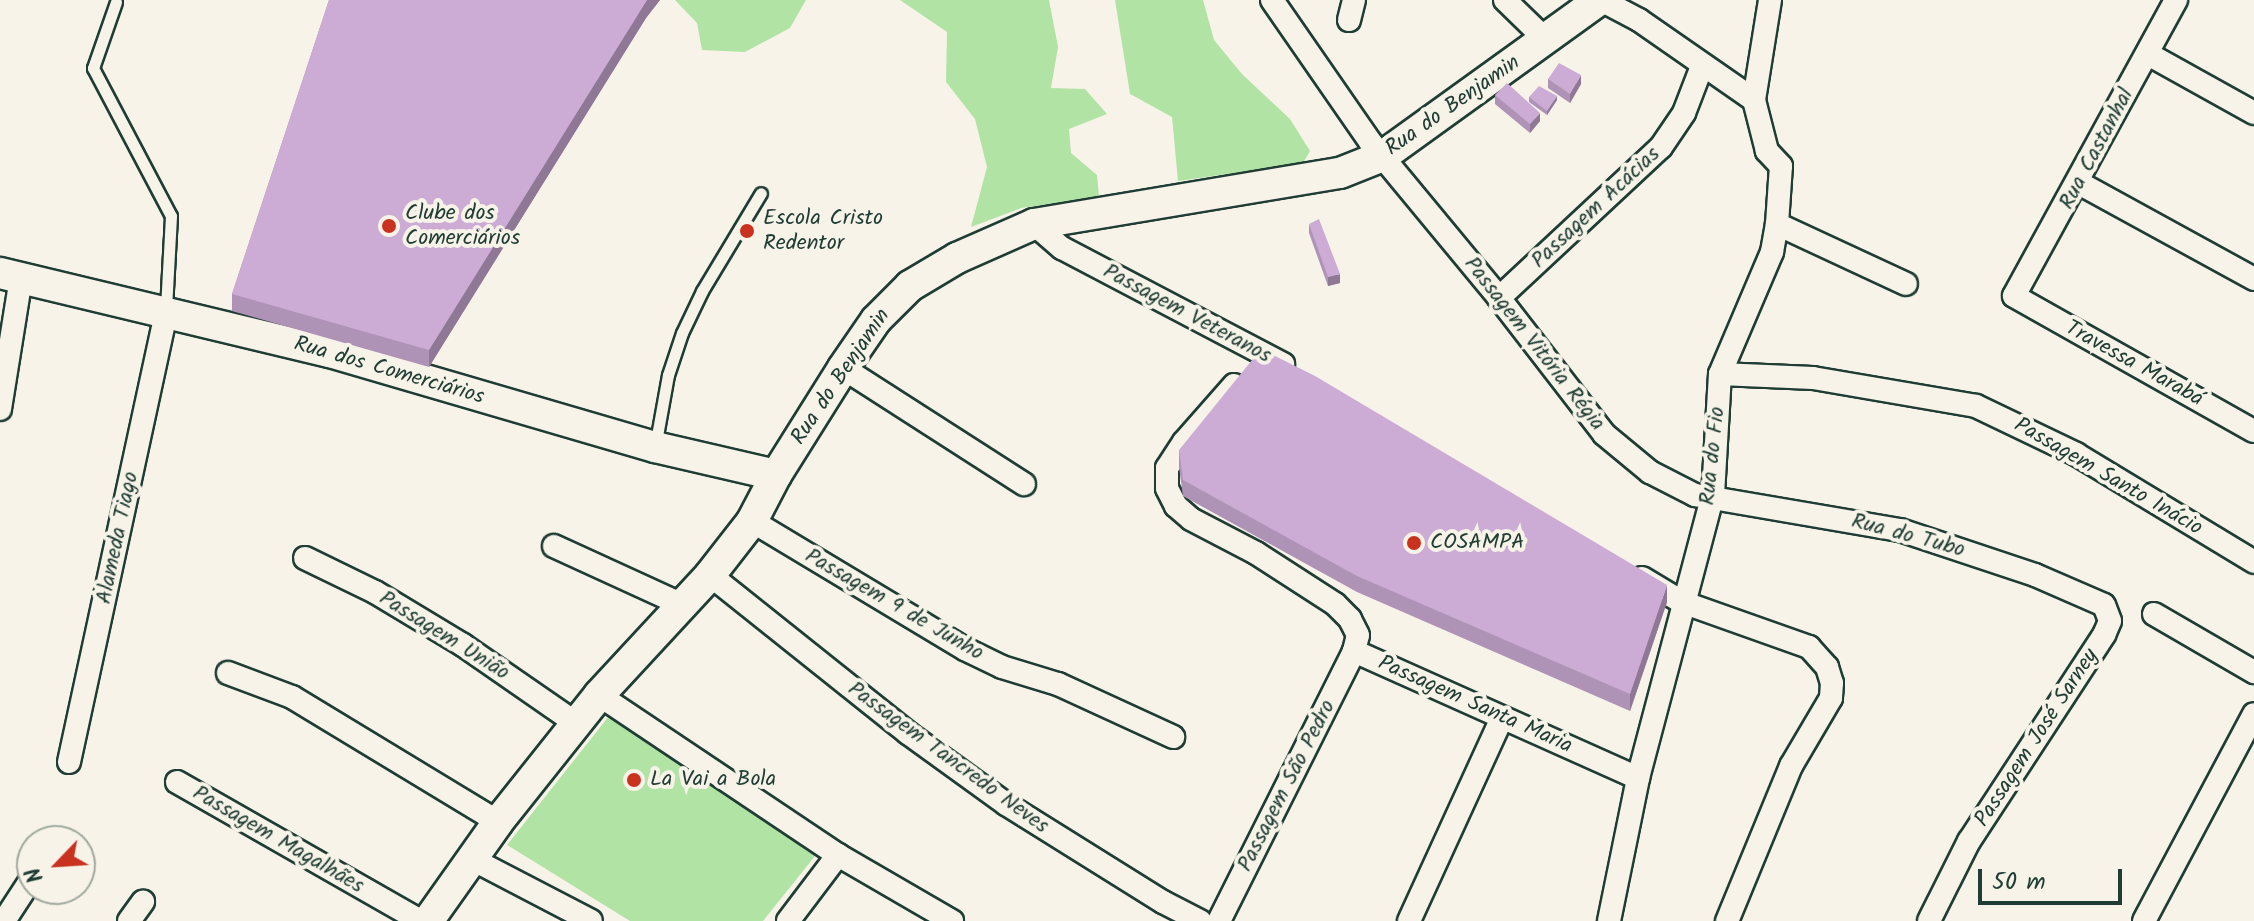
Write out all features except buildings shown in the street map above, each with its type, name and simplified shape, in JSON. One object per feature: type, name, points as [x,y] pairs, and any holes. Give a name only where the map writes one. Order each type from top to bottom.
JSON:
[{"type":"main road","name":"Rua do Benjamin","points":[[428,921],[498,822],[599,695],[710,575],[752,521],[776,475],[843,368],[876,320],[910,286],[957,258],[1034,224],[1340,173],[1383,156],[1600,0]]},
{"type":"main road","name":"Rua dos Comerciários","points":[[10,275],[330,352],[655,447],[776,475]]},
{"type":"street","name":"Passagem Vitória Régia","points":[[1272,0],[1383,156],[1614,443],[1670,485],[1695,495],[1713,495]]},
{"type":"street","points":[[1505,0],[1547,41]]},
{"type":"street","points":[[1600,0],[1639,20],[1754,100]]},
{"type":"street","name":"Rua do Fio","points":[[1609,921],[1638,778],[1682,602],[1713,495],[1720,374],[1772,252],[1777,224],[1782,194],[1781,166],[1767,151],[1754,100],[1770,0]]},
{"type":"street","name":"Rua Castanhal","points":[[2014,296],[2079,183],[2176,0]]},
{"type":"street","points":[[2148,54],[2254,113]]},
{"type":"street","name":"Passagem Acácias","points":[[1499,298],[1661,147],[1684,113],[1702,66]]},
{"type":"street","points":[[2079,183],[2254,279]]},
{"type":"street","name":"Passagem Veteranos","points":[[1034,224],[1062,248],[1298,372]]},
{"type":"street","points":[[1777,224],[1906,284]]},
{"type":"street","points":[[0,409],[10,275]]},
{"type":"street","name":"Travessa Marabá","points":[[2014,296],[2254,431]]},
{"type":"street","name":"Alameda Tiago","points":[[69,762],[166,314]]},
{"type":"street","name":"Passagem Santa Maria","points":[[1261,354],[1184,442],[1167,468],[1167,488],[1176,506],[1191,519],[1256,553],[1335,604],[1350,619],[1358,635],[1354,651],[1638,778]]},
{"type":"street","points":[[843,368],[1024,484]]},
{"type":"street","name":"Passagem Santo Inácio","points":[[1720,374],[1813,378],[1976,406],[2076,454],[2254,562]]},
{"type":"street","name":"Rua do Tubo","points":[[1713,495],[1900,530],[2097,599]]},
{"type":"street","name":"Passagem 9 de Junho","points":[[752,521],[965,649],[1002,667],[1058,684],[1173,737]]},
{"type":"street","points":[[554,546],[683,605]]},
{"type":"street","name":"Passagem União","points":[[305,558],[375,592],[463,645],[577,724]]},
{"type":"street","points":[[1619,564],[1682,602],[1809,647],[1827,667],[1832,683],[1831,698],[1791,766],[1727,921]]},
{"type":"street","name":"Passagem Tancredo Neves","points":[[710,575],[908,733],[1006,804],[1163,902],[1200,921]]},
{"type":"street","name":"Passagem José Sarney","points":[[1929,921],[1969,841],[2104,635],[2110,621],[2108,612],[2097,599]]},
{"type":"street","points":[[2154,614],[2254,672]]},
{"type":"street","name":"Passagem São Pedro","points":[[1219,921],[1354,651]]},
{"type":"street","points":[[228,673],[292,697],[498,822]]},
{"type":"street","points":[[599,695],[838,855],[952,921]]},
{"type":"street","points":[[2144,921],[2254,714]]},
{"type":"street","points":[[1409,921],[1502,718]]},
{"type":"street","name":"Passagem Magalhães","points":[[177,782],[421,921]]},
{"type":"street","points":[[788,921],[838,855]]},
{"type":"street","points":[[472,859],[591,921]]},
{"type":"street","points":[[129,921],[143,902]]},
{"type":"street","points":[[4,921],[16,903]]},
{"type":"lane","points":[[116,2],[93,68],[171,216],[166,314]]},
{"type":"lane","points":[[655,447],[668,375],[682,333],[702,291],[761,193]]},
{"type":"green space","points":[[675,0],[806,0],[790,28],[745,52],[702,50],[697,23]]},
{"type":"green space","points":[[900,0],[1049,0],[1058,47],[1051,88],[1085,89],[1107,114],[1069,129],[1071,153],[1097,175],[1099,197],[1021,208],[971,227],[987,167],[975,119],[946,82],[947,32]]},
{"type":"green space","points":[[1115,0],[1203,0],[1214,40],[1242,74],[1290,119],[1310,151],[1303,163],[1178,181],[1172,117],[1130,94]]},
{"type":"green space","name":"La Vai a Bola","points":[[609,716],[819,851],[763,921],[630,921],[507,845]]},
{"type":"place","name":"Clube dos Comerciários","points":[[389,226]]},
{"type":"place","name":"Escola Cristo Redentor","points":[[747,231]]},
{"type":"place","name":"COSAMPA","points":[[1414,543]]},
{"type":"place","name":"La Vai a Bola","points":[[634,780]]}]
